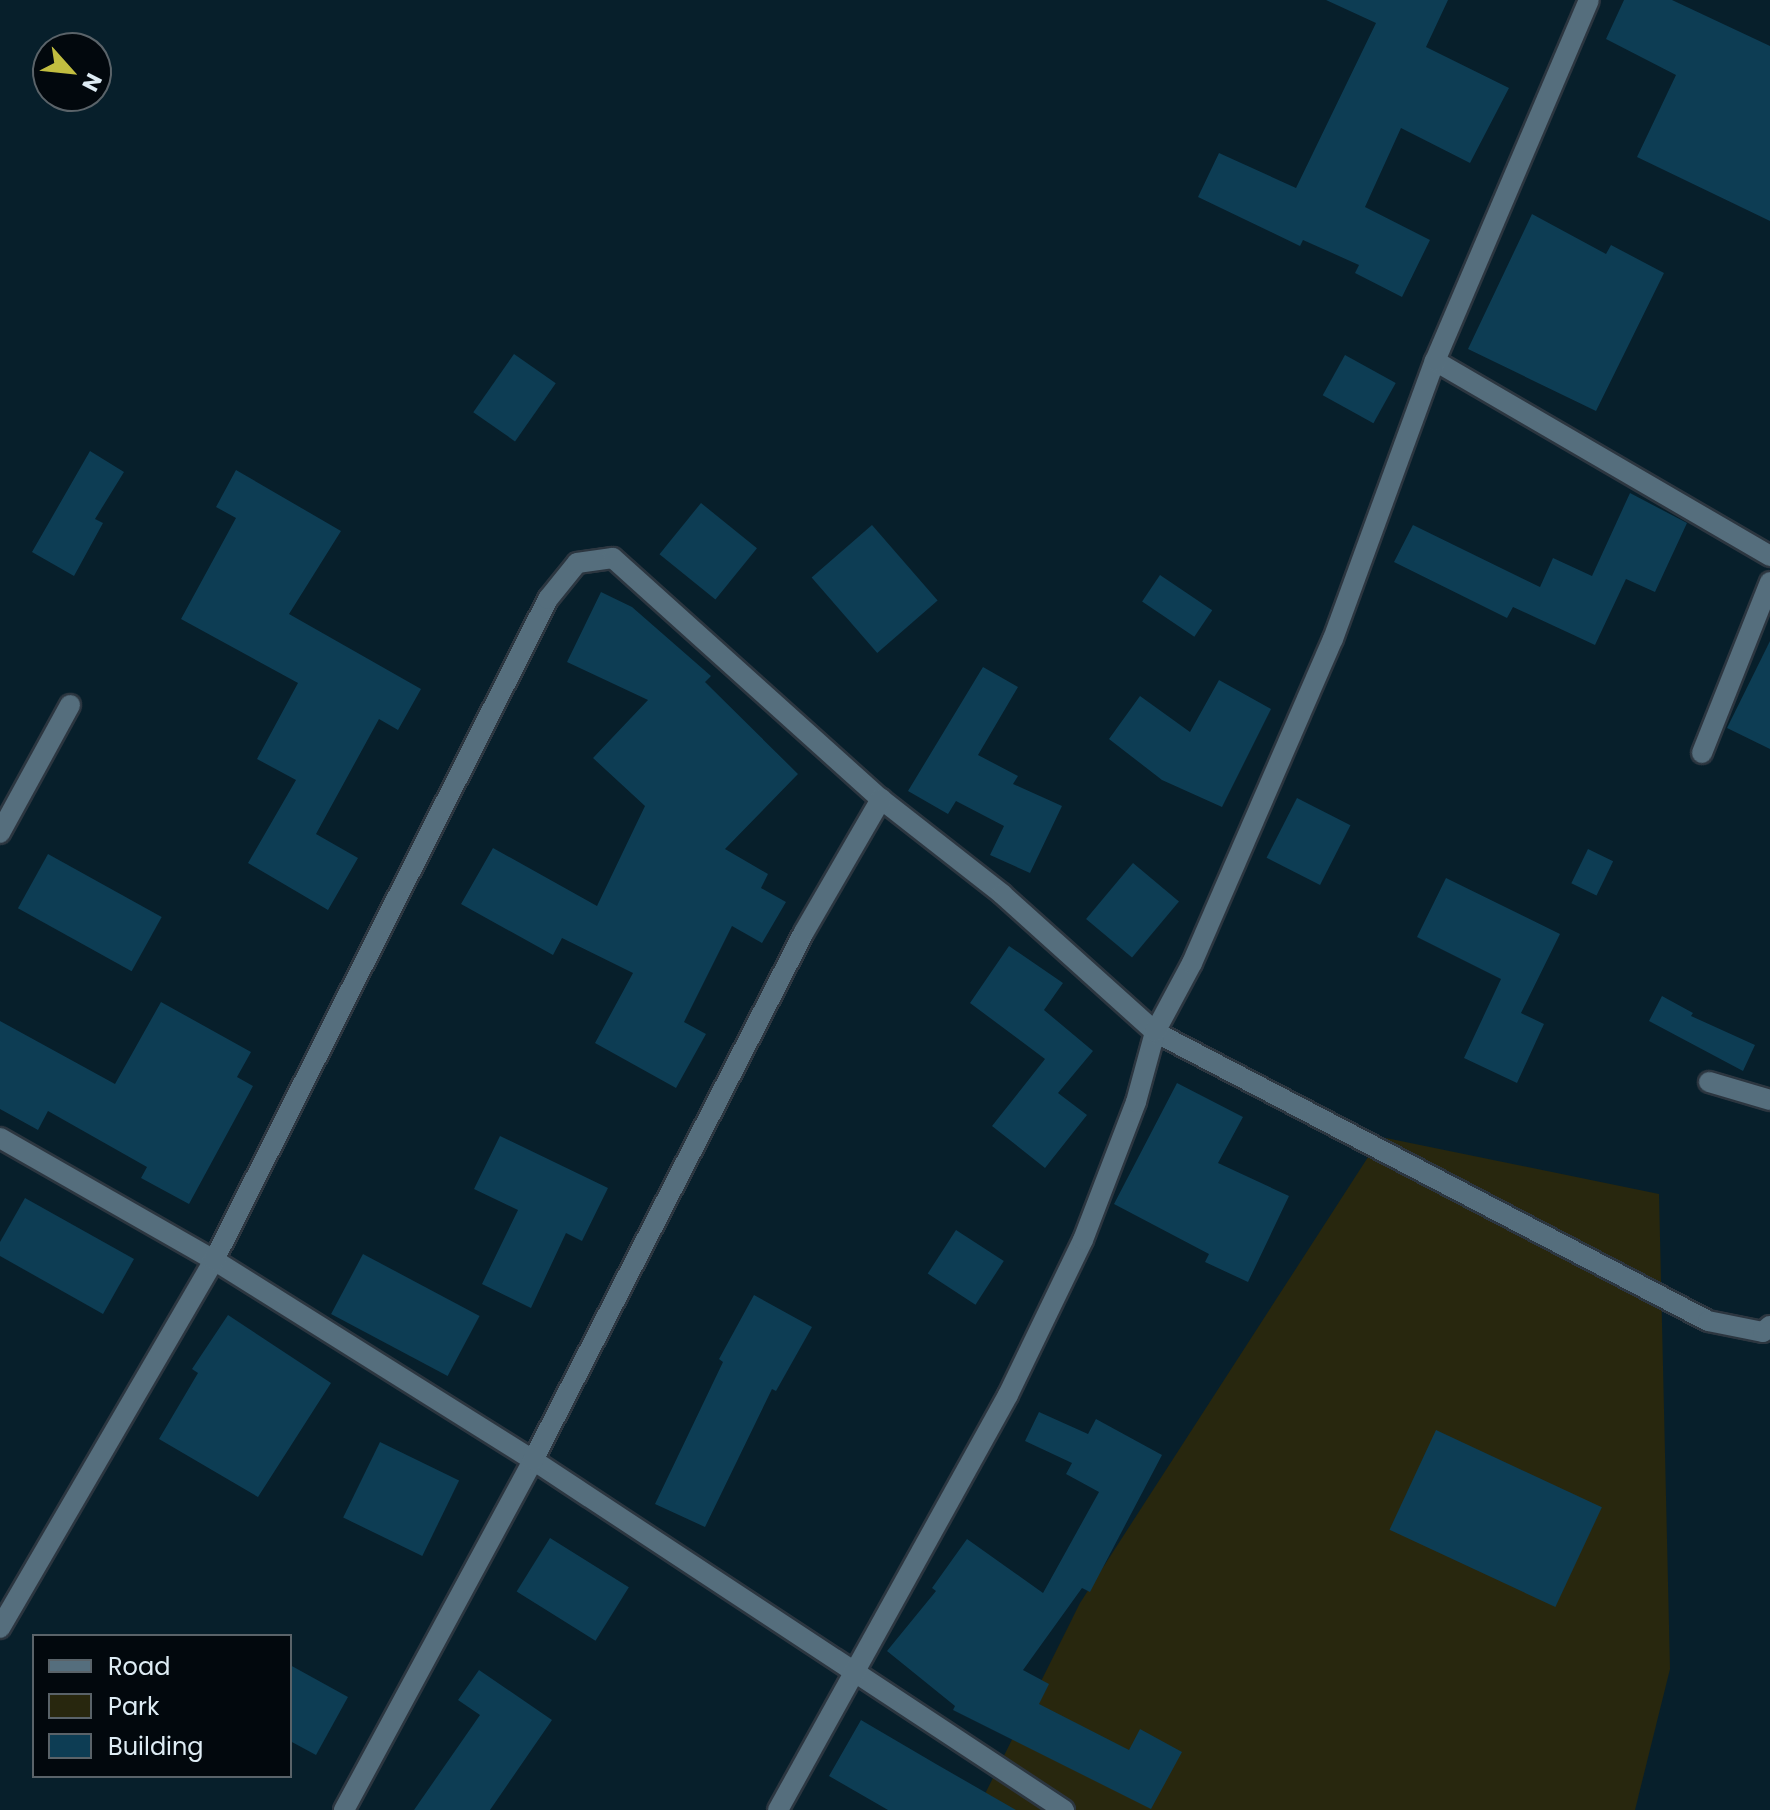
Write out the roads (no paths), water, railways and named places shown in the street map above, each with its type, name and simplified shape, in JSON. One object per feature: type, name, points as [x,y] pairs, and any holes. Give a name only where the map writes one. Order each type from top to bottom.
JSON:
[{"type":"street","points":[[778,1810],[857,1674],[1008,1395],[1083,1240],[1136,1102],[1155,1032],[1192,963],[1333,639],[1435,361],[1589,0]]},
{"type":"street","points":[[1435,361],[1770,556]]},
{"type":"street","points":[[0,1628],[214,1260],[548,599],[577,563],[613,558],[881,799],[990,883],[1155,1032],[1708,1321],[1763,1332],[1770,1326]]},
{"type":"street","points":[[1702,753],[1770,582]]},
{"type":"street","points":[[0,833],[70,705]]},
{"type":"street","points":[[344,1810],[533,1460],[790,958],[881,799]]},
{"type":"street","points":[[1709,1082],[1770,1100]]},
{"type":"street","points":[[0,1138],[214,1260],[533,1460],[1064,1810]]}]
